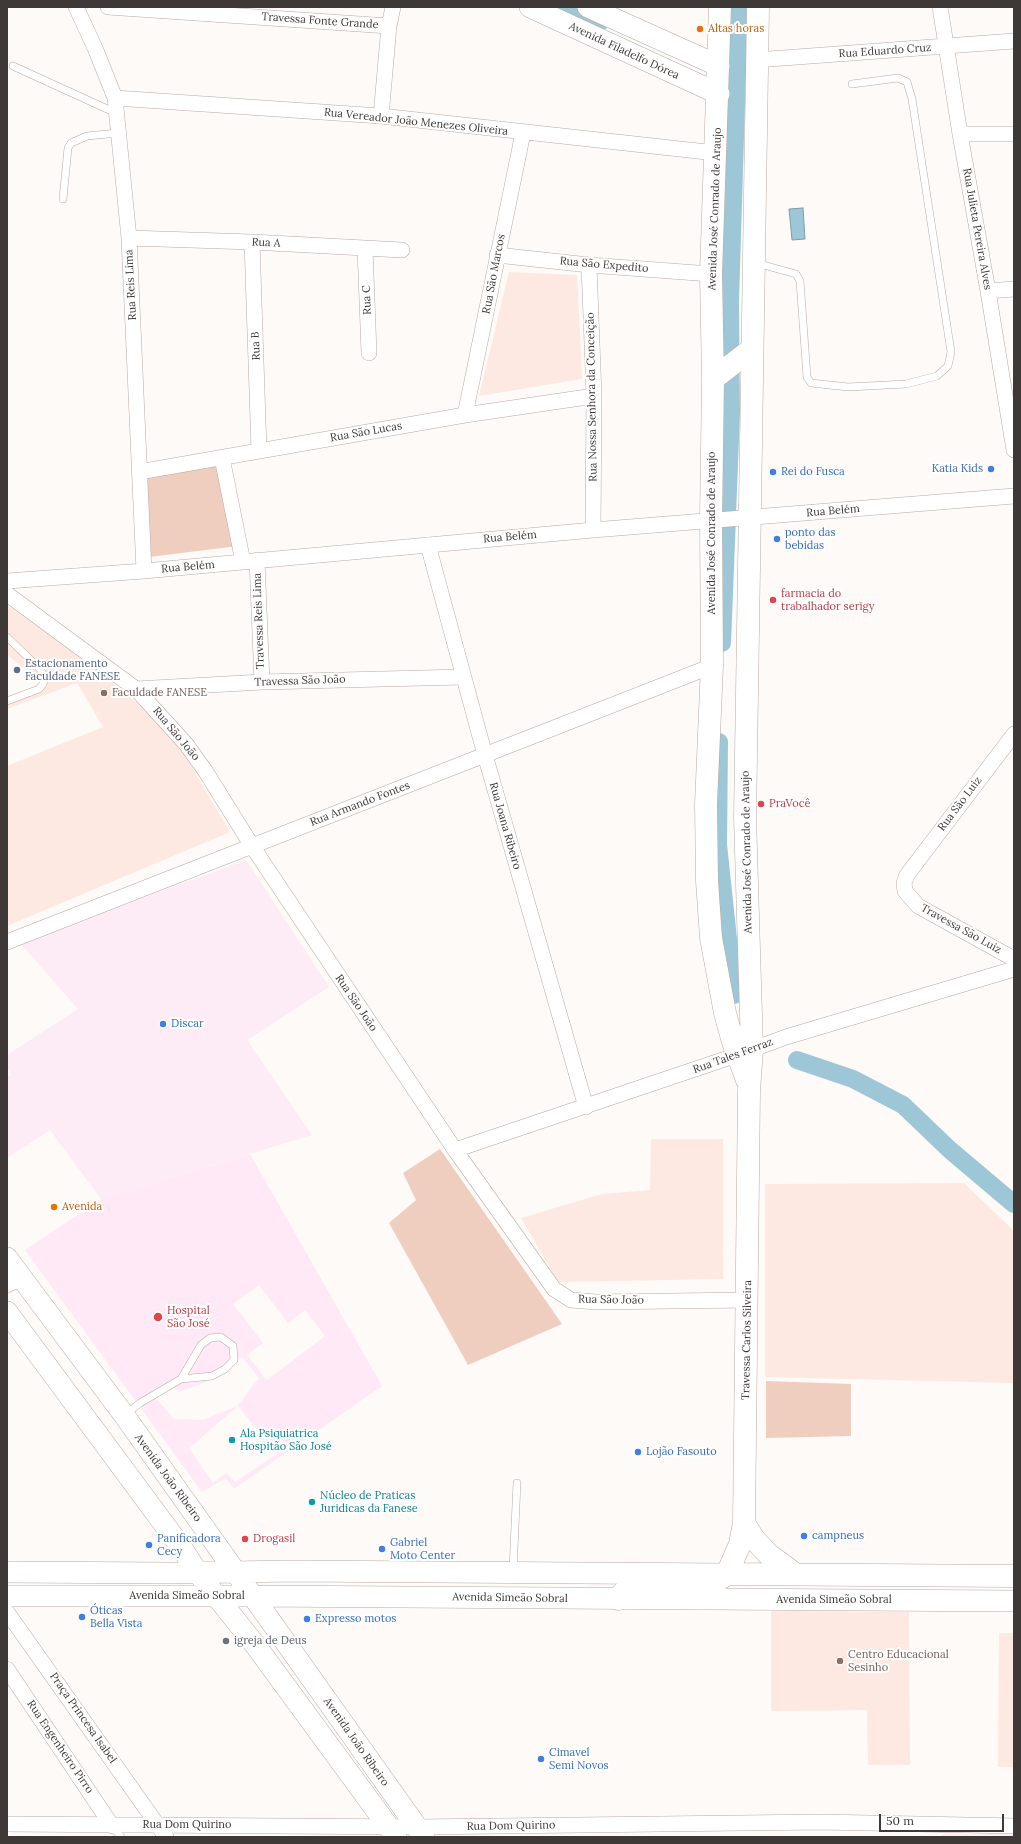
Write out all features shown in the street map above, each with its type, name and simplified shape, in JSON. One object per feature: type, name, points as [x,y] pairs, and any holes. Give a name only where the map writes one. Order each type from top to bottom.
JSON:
[{"type":"main road","name":"Avenida Filadelfo Dórea","points":[[530,7],[718,79]]},
{"type":"main road","points":[[588,7],[718,79]]},
{"type":"main road","name":"Avenida José Conrado de Araujo","points":[[720,7],[711,274],[715,378],[712,666],[706,804],[707,881],[711,938],[719,986],[725,1013],[745,1052]]},
{"type":"main road","name":"Avenida José Conrado de Araujo","points":[[745,1052],[746,518],[749,352],[754,263],[758,7]]},
{"type":"main road","points":[[715,378],[749,352]]},
{"type":"main road","name":"Travessa Carlos Silveira","points":[[744,1523],[749,1085],[745,1052]]},
{"type":"main road","name":"Avenida João Ribeiro","points":[[7,1258],[14,1281],[124,1415],[235,1571],[251,1596],[420,1832]]},
{"type":"main road","name":"Avenida João Ribeiro","points":[[7,1312],[181,1547],[198,1573],[218,1596],[256,1646],[392,1832]]},
{"type":"main road","points":[[744,1523],[754,1539],[768,1554],[795,1574]]},
{"type":"main road","points":[[618,1599],[624,1592],[639,1589],[698,1588],[711,1585],[727,1574],[740,1544],[744,1523]]},
{"type":"main road","name":"Avenida Simeão Sobral","points":[[7,1572],[513,1572],[1014,1576]]},
{"type":"main road","name":"Avenida Simeão Sobral","points":[[7,1596],[251,1596],[1014,1601]]},
{"type":"street","name":"Rua Reis Lima","points":[[76,7],[95,48],[115,98],[117,114],[129,238],[144,571]]},
{"type":"street","name":"Travessa Fonte Grande","points":[[108,7],[389,26]]},
{"type":"street","points":[[381,116],[389,26],[393,7]]},
{"type":"street","name":"Rua Julieta Pereira Alves","points":[[940,7],[1014,450]]},
{"type":"street","name":"Rua Eduardo Cruz","points":[[756,60],[1014,41]]},
{"type":"street","name":"Rua Vereador João Menezes Oliveira","points":[[115,98],[381,116],[523,133],[716,153]]},
{"type":"street","name":"Rua São Marcos","points":[[466,414],[497,255],[523,133]]},
{"type":"street","points":[[960,134],[1014,134]]},
{"type":"street","name":"Rua A","points":[[129,238],[252,242],[402,250]]},
{"type":"street","name":"Rua B","points":[[252,242],[259,451]]},
{"type":"street","name":"Rua C","points":[[365,248],[369,353]]},
{"type":"street","name":"Rua São Expedito","points":[[497,255],[589,265],[711,274]]},
{"type":"street","name":"Rua Nossa Senhora da Conceição","points":[[589,265],[594,396],[593,530]]},
{"type":"street","points":[[988,291],[1014,289]]},
{"type":"street","name":"Rua São Lucas","points":[[140,472],[466,414],[594,396]]},
{"type":"street","name":"Travessa Reis Lima","points":[[222,458],[250,561],[262,682]]},
{"type":"street","name":"Rua Belém","points":[[7,581],[144,571],[593,530],[1014,496]]},
{"type":"street","name":"Rua Joana Ribeiro","points":[[428,545],[463,677],[586,1106]]},
{"type":"street","name":"Rua São João","points":[[7,594],[136,689],[186,744],[206,772],[252,846],[455,1150],[550,1284],[559,1293],[571,1300],[596,1302],[747,1300]]},
{"type":"street","name":"Rua Armando Fontes","points":[[7,942],[712,666]]},
{"type":"street","name":"Travessa São João","points":[[136,689],[262,682],[463,677]]},
{"type":"street","name":"Rua São Luiz","points":[[907,875],[1014,734]]},
{"type":"street","name":"Travessa São Luiz","points":[[907,875],[904,883],[905,891],[918,906],[1014,959]]},
{"type":"street","name":"Rua Tales Ferraz","points":[[455,1150],[786,1037],[1014,969]]},
{"type":"street","name":"Praça Princesa Isabel","points":[[7,1612],[158,1824]]},
{"type":"street","name":"Rua Engenheiro Pirro","points":[[7,1669],[117,1831]]},
{"type":"street","name":"Rua Dom Quirino","points":[[7,1824],[117,1831],[158,1824],[392,1832],[821,1822],[1014,1826]]},
{"type":"street","points":[[158,1824],[166,1837]]},
{"type":"lane","points":[[13,66],[117,114]]},
{"type":"lane","points":[[754,263],[796,274],[800,281],[807,377],[811,383],[848,387],[906,384],[937,376],[948,366],[951,352],[911,93],[907,82],[898,78],[852,84]]},
{"type":"lane","points":[[63,199],[68,148],[71,143],[87,136],[118,133]]},
{"type":"lane","points":[[7,638],[40,669],[45,677],[43,684],[39,689],[7,701]]},
{"type":"lane","points":[[124,1415],[140,1403],[181,1379],[212,1376],[225,1369],[234,1360],[233,1346],[221,1337],[210,1338],[201,1345],[181,1379]]},
{"type":"lane","points":[[513,1572],[517,1483]]},
{"type":"shaded area","points":[[509,272],[577,275],[582,379],[479,396]]},
{"type":"shaded area","points":[[227,462],[238,546],[149,557],[141,472]]},
{"type":"shaded area","points":[[7,605],[83,658],[155,718],[183,752],[230,832],[7,926],[7,766],[103,727],[77,683],[7,709],[7,701],[47,685],[7,655]]},
{"type":"shaded area","name":"Discar","points":[[246,860],[329,987],[247,1040],[312,1135],[101,1199],[50,1130],[7,1158],[7,1078],[12,1074],[7,1068],[7,1055],[78,1009],[20,943]]},
{"type":"shaded area","points":[[651,1139],[723,1139],[723,1279],[558,1282],[521,1218],[602,1194],[650,1190]]},
{"type":"shaded area","points":[[440,1149],[562,1324],[468,1365],[389,1223],[416,1200],[403,1173]]},
{"type":"shaded area","name":"Hospital São José","points":[[250,1154],[382,1386],[234,1489],[226,1478],[202,1492],[25,1250],[101,1199]],"holes":[[[259,1285],[288,1323],[305,1310],[325,1336],[267,1380],[247,1355],[263,1343],[233,1304]],[[242,1357],[259,1378],[237,1406],[203,1420],[174,1419],[152,1394],[169,1383],[179,1392],[217,1378]],[[238,1406],[277,1454],[235,1482],[226,1473],[213,1483],[189,1448]]]},
{"type":"shaded area","points":[[964,1183],[1014,1231],[1014,1383],[765,1377],[765,1184]]},
{"type":"shaded area","points":[[766,1381],[851,1384],[851,1436],[766,1438]]},
{"type":"shaded area","name":"Centro Educacional Sesinho","points":[[771,1611],[909,1612],[910,1765],[868,1765],[867,1710],[771,1711]]},
{"type":"shaded area","points":[[999,1633],[1014,1633],[1014,1767],[998,1767]]},
{"type":"shaded area","points":[[1014,1833],[1014,1837],[940,1837],[943,1834]]},
{"type":"shaded area","points":[[456,1836],[788,1836],[789,1837],[457,1837]]},
{"type":"water","points":[[803,208],[805,239],[792,240],[789,209]]},
{"type":"waterway","points":[[568,7],[600,22]]},
{"type":"waterway","points":[[722,643],[731,413],[730,301],[739,7]]},
{"type":"waterway","points":[[719,742],[718,845],[734,995]]},
{"type":"waterway","points":[[797,1060],[853,1079],[903,1105],[950,1150],[1014,1204]]},
{"type":"place","name":"Altas horas","points":[[700,29]]},
{"type":"place","name":"Katia Kids","points":[[991,469]]},
{"type":"place","name":"Rei do Fusca","points":[[773,472]]},
{"type":"place","name":"ponto das bebidas","points":[[777,539]]},
{"type":"place","name":"farmacia do trabalhador serigy","points":[[773,600]]},
{"type":"place","name":"Estacionamento Faculdade FANESE","points":[[17,670]]},
{"type":"place","name":"Faculdade FANESE","points":[[104,693]]},
{"type":"place","name":"PraVocê","points":[[761,804]]},
{"type":"place","name":"Discar","points":[[163,1024]]},
{"type":"place","name":"Avenida","points":[[54,1207]]},
{"type":"place","name":"Hospital São José","points":[[158,1317]]},
{"type":"place","name":"Ala Psiquiatrica Hospitão São José","points":[[232,1440]]},
{"type":"place","name":"Lojão Fasouto","points":[[638,1452]]},
{"type":"place","name":"Núcleo de Praticas Juridicas da Fanese","points":[[312,1502]]},
{"type":"place","name":"campneus","points":[[804,1536]]},
{"type":"place","name":"Drogasil","points":[[245,1539]]},
{"type":"place","name":"Panificadora Cecy","points":[[149,1545]]},
{"type":"place","name":"Gabriel Moto Center","points":[[382,1549]]},
{"type":"place","name":"Óticas Bella Vista","points":[[82,1617]]},
{"type":"place","name":"Expresso motos","points":[[307,1619]]},
{"type":"place","name":"igreja de Deus","points":[[226,1641]]},
{"type":"place","name":"Centro Educacional Sesinho","points":[[840,1661]]},
{"type":"place","name":"Cimavel Semi Novos","points":[[541,1759]]}]
